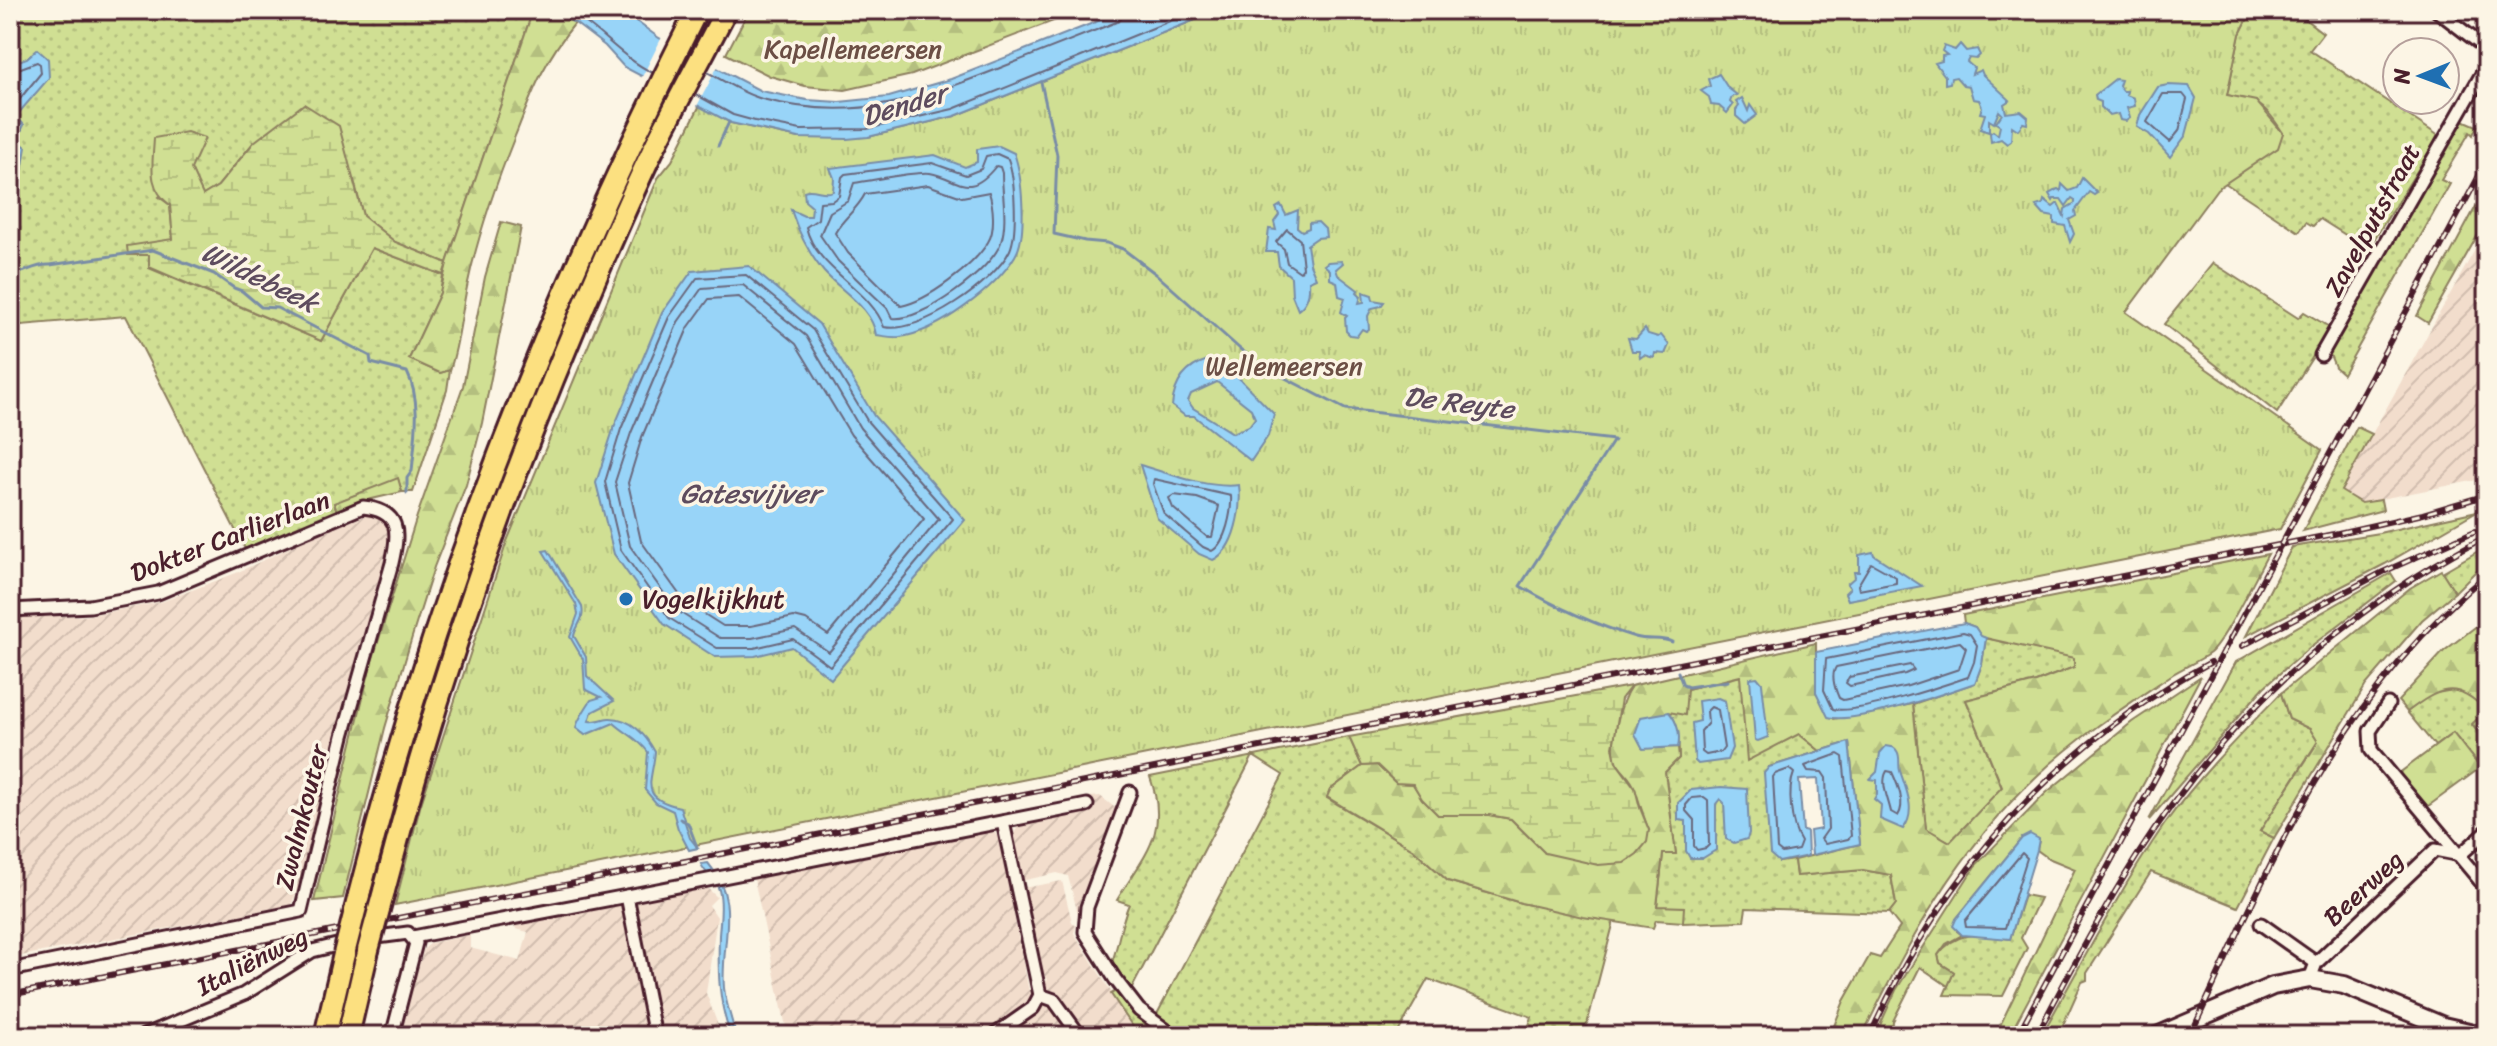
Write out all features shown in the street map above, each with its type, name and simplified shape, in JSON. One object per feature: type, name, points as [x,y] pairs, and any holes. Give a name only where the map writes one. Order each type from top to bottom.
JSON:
[{"type":"highway","points":[[325,1036],[385,790],[478,508],[509,424],[632,139],[697,10]]},
{"type":"highway","points":[[348,1036],[408,795],[489,544],[578,320],[653,150],[723,14]]},
{"type":"main road","points":[[2157,1036],[2313,971],[2443,1026],[2486,1036]]},
{"type":"street","points":[[2436,10],[2487,49]]},
{"type":"street","name":"Zavelputstraat","points":[[2321,355],[2487,65]]},
{"type":"street","name":"Dokter Carlierlaan","points":[[10,610],[90,606],[158,593],[363,507],[377,508],[388,514],[396,527],[397,540]]},
{"type":"street","name":"Zwalmkouter","points":[[10,970],[301,911],[343,736],[397,540]]},
{"type":"street","points":[[2388,704],[2370,731],[2371,750],[2397,785],[2487,889]]},
{"type":"street","points":[[1130,792],[1087,907],[1085,932],[1139,1010],[1174,1036]]},
{"type":"street","name":"Italiënweg","points":[[143,1036],[244,994],[312,951],[385,935],[408,933],[413,937],[1087,805]]},
{"type":"street","points":[[993,1036],[1033,1008],[1040,995],[1003,822]]},
{"type":"street","points":[[2460,855],[2487,831]]},
{"type":"street","name":"Beerweg","points":[[2313,971],[2435,850],[2460,855]]},
{"type":"street","points":[[627,896],[655,1036]]},
{"type":"street","points":[[2261,924],[2313,971]]},
{"type":"street","points":[[392,1036],[416,943],[413,937]]},
{"type":"street","points":[[1040,995],[1054,1000],[1080,1036]]},
{"type":"shaded area","points":[[2486,230],[2487,478],[2361,503],[2340,491]]},
{"type":"shaded area","points":[[373,513],[384,518],[391,527],[392,538],[303,877],[291,905],[10,958],[10,616],[86,616],[161,602]]},
{"type":"shaded area","points":[[1100,796],[1118,810],[1079,918],[1068,876],[1057,873],[1021,881],[1013,837],[999,839],[1029,991],[1048,980],[1038,965],[1023,888],[1062,881],[1072,922],[1076,926],[1074,933],[1139,1036],[788,1036],[754,879],[990,832],[999,838],[1012,836],[1018,827],[1092,812],[1090,797]]},
{"type":"shaded area","points":[[707,888],[717,897],[709,905],[717,917],[706,993],[722,1036],[398,1036],[424,949],[431,943],[470,935],[470,948],[520,961],[528,932],[516,929],[514,923]]},
{"type":"green space","points":[[10,10],[351,10],[363,13],[533,10],[447,263],[395,242],[363,216],[354,180],[254,142],[218,186],[202,196],[191,169],[159,197],[170,205],[173,239],[149,255],[149,268],[321,341],[372,248],[443,275],[440,293],[409,359],[440,373],[450,370],[447,390],[413,492],[402,492],[398,479],[334,503],[337,511],[245,549],[126,316],[10,326]]},
{"type":"green space","points":[[533,10],[551,10],[575,23],[555,51],[527,105],[476,248],[450,370],[440,373],[409,359],[440,293],[447,263]]},
{"type":"green space","name":"Kapellemeersen","points":[[749,10],[1082,10],[912,75],[845,90],[805,86],[770,76],[726,54]]},
{"type":"green space","name":"Wellemeersen","points":[[1220,10],[2252,10],[2240,34],[2227,95],[2256,101],[2283,133],[2278,148],[2217,189],[2126,312],[2322,450],[2280,529],[395,905],[420,807],[507,541],[658,178],[672,161],[700,105],[731,123],[799,138],[868,137],[955,116]]},
{"type":"green space","points":[[2252,10],[2293,10],[2323,33],[2310,50],[2381,97],[2381,116],[2409,116],[2439,136],[2368,249],[2320,219],[2313,226],[2306,222],[2299,232],[2225,183],[2283,133],[2260,106],[2227,95],[2240,34]]},
{"type":"green space","points":[[304,104],[339,126],[363,216],[395,242],[447,263],[443,275],[372,248],[321,341],[149,267],[149,255],[128,255],[127,246],[173,239],[170,205],[154,183],[154,138],[187,132],[205,138],[191,169],[203,195],[218,186],[254,142]]},
{"type":"green space","points":[[2463,120],[2477,126],[2473,135],[2470,132],[2441,180],[2450,184],[2343,374],[2335,367],[2329,352]]},
{"type":"green space","points":[[2487,186],[2487,234],[2480,231],[2428,323],[2417,316]]},
{"type":"green space","points":[[501,222],[521,227],[482,423],[466,485],[434,567],[412,637],[385,728],[343,898],[314,901],[370,668],[417,516],[463,386],[485,277]]},
{"type":"green space","points":[[2213,263],[2298,318],[2304,312],[2331,328],[2277,413],[2164,324]]},
{"type":"green space","points":[[2357,427],[2372,434],[2341,491],[2361,503],[2381,500],[2383,510],[2303,531]]},
{"type":"green space","points":[[398,478],[402,492],[359,502],[337,511],[334,503]]},
{"type":"green space","points":[[2477,511],[2385,564],[2246,636],[2292,547],[2379,533]]},
{"type":"green space","points":[[2487,546],[2487,560],[2455,592],[2442,572]]},
{"type":"green space","points":[[2268,554],[2232,622],[2210,653],[2173,674],[2069,748],[2009,804],[1983,834],[1959,865],[1917,931],[1862,1036],[1830,1036],[1844,1001],[1870,955],[1880,958],[1900,927],[1889,913],[1896,904],[1891,875],[1863,870],[1796,876],[1794,860],[1860,844],[1849,742],[1820,751],[1799,734],[1747,761],[1740,676],[1687,689],[1685,715],[1669,712],[1643,748],[1678,747],[1679,758],[1665,772],[1676,854],[1663,854],[1657,906],[1684,907],[1683,922],[1656,920],[1653,928],[1583,917],[1521,903],[1448,881],[1413,849],[1327,797],[1330,790],[1362,766],[1377,765],[1396,783],[1413,784],[1422,799],[1438,815],[1489,815],[1511,819],[1545,853],[1649,830],[1634,785],[1615,756],[1617,724],[1631,686],[1816,643],[1816,692],[1834,719],[1913,704],[1926,828],[1950,842],[2002,787],[1966,700],[2036,682],[2074,667],[2074,658],[1981,637],[1975,627],[1964,623],[1963,615]]},
{"type":"green space","points":[[2441,570],[2455,592],[2422,620],[2366,685],[2274,838],[2260,831],[2318,742],[2310,729],[2289,719],[2281,693],[2410,588]]},
{"type":"green space","points":[[2391,573],[2396,581],[2264,687],[2149,820],[2236,662]]},
{"type":"green space","points":[[2487,618],[2487,729],[2480,735],[2472,724],[2486,711],[2465,694],[2456,691],[2438,693],[2407,712],[2398,701],[2444,651]]},
{"type":"green space","points":[[1986,638],[2074,657],[2074,667],[2036,682],[1966,700],[2002,788],[1950,842],[1926,829],[1913,704],[1975,683]]},
{"type":"green space","points":[[1741,676],[1820,751],[1769,767],[1779,862],[1794,860],[1796,876],[1863,870],[1891,875],[1896,904],[1889,913],[1746,908],[1744,921],[1683,923],[1683,907],[1657,907],[1663,854],[1676,854],[1665,772],[1679,758],[1679,740],[1669,712],[1687,689]]},
{"type":"green space","points":[[2201,676],[2009,1036],[1995,1036],[2075,869],[2037,850],[2039,840],[2022,838],[1956,919],[1957,931],[1962,935],[1946,944],[1938,955],[1940,963],[1954,972],[1948,986],[1920,967],[1893,1021],[1892,1036],[1875,1036],[1896,990],[1975,866],[2046,793],[2132,722]]},
{"type":"green space","points":[[1631,686],[1621,699],[1613,747],[1616,762],[1635,788],[1649,830],[1647,842],[1624,863],[1598,865],[1545,853],[1511,819],[1489,815],[1438,815],[1422,799],[1413,784],[1396,783],[1377,765],[1362,766],[1349,737]]},
{"type":"green space","points":[[2453,690],[2473,696],[2487,711],[2472,725],[2487,743],[2487,774],[2453,733],[2435,746],[2407,712],[2431,694]]},
{"type":"green space","points":[[2281,693],[2289,719],[2310,729],[2318,741],[2260,831],[2274,838],[2238,907],[2151,872],[2087,973],[2087,980],[2082,982],[2058,1036],[2041,1036],[2115,902],[2164,825],[2205,773]]},
{"type":"green space","points":[[2453,733],[2480,768],[2427,807],[2398,774]]},
{"type":"green space","points":[[1349,737],[1362,766],[1330,790],[1327,798],[1413,849],[1448,881],[1521,903],[1614,921],[1584,1036],[1525,1036],[1532,1017],[1428,979],[1396,1036],[1180,1036],[1155,1018],[1283,775],[1253,756]]},
{"type":"green space","points":[[1253,756],[1130,992],[1111,965],[1129,904],[1117,900],[1145,856],[1156,828],[1155,796],[1150,777]]},
{"type":"green space","points":[[2024,895],[2040,898],[2021,938],[2027,948],[2003,996],[1944,995],[1954,972],[1940,963],[1938,955],[1953,941],[1970,935],[2010,939]]},
{"type":"green space","points":[[1116,991],[1137,1014],[1166,1036],[1139,1036],[1111,994]]},
{"type":"water","name":"Dender","points":[[551,10],[621,10],[659,38],[761,91],[807,100],[839,102],[889,97],[951,79],[1126,10],[1220,10],[955,116],[868,137],[847,139],[799,138],[731,123],[624,67],[605,46],[575,23]]},
{"type":"water","points":[[1960,44],[1966,51],[1977,49],[1980,55],[1976,59],[1969,58],[1967,62],[1974,68],[1972,74],[1981,70],[2010,100],[2004,104],[2006,113],[2021,111],[2028,117],[2027,124],[2023,123],[2018,130],[2012,126],[2011,141],[2007,144],[2001,139],[1991,142],[1990,133],[1993,131],[1998,135],[2000,126],[1996,123],[2002,114],[1999,111],[1994,123],[1989,120],[1989,132],[1980,129],[1985,114],[1980,113],[1982,107],[1979,100],[1973,99],[1969,86],[1963,85],[1956,77],[1945,84],[1945,76],[1935,63],[1947,55],[1942,51],[1944,46],[1955,50]]},
{"type":"water","points":[[37,49],[48,59],[49,78],[16,116],[24,125],[17,140],[26,147],[22,172],[10,193],[10,58],[16,62]]},
{"type":"water","points":[[1719,74],[1737,95],[1732,97],[1730,102],[1733,105],[1727,113],[1719,106],[1711,105],[1709,97],[1701,91],[1710,86],[1708,79]]},
{"type":"water","points":[[2115,79],[2121,80],[2119,86],[2127,91],[2126,95],[2134,98],[2135,106],[2127,108],[2130,118],[2126,121],[2120,120],[2118,114],[2110,116],[2101,107],[2101,102],[2096,100],[2095,95]]},
{"type":"water","points":[[2189,86],[2196,98],[2186,135],[2170,157],[2149,134],[2137,127],[2140,115],[2158,87]]},
{"type":"water","points":[[1742,98],[1748,111],[1750,105],[1757,115],[1745,124],[1736,116],[1739,106],[1736,102]]},
{"type":"water","points":[[999,146],[1014,153],[1019,176],[1023,220],[1015,256],[980,294],[948,318],[915,333],[897,337],[876,335],[863,308],[813,258],[791,210],[811,216],[812,207],[805,201],[804,191],[833,191],[834,178],[830,168],[935,155],[965,167],[977,162],[977,149]]},
{"type":"water","points":[[2082,178],[2097,193],[2089,192],[2075,211],[2076,216],[2069,220],[2074,234],[2070,242],[2065,226],[2054,224],[2054,217],[2044,215],[2036,206],[2043,204],[2044,200],[2053,207],[2058,203],[2064,216],[2065,209],[2075,200],[2072,198],[2066,206],[2061,199],[2053,201],[2049,194],[2058,189],[2061,191],[2062,184],[2069,191],[2077,188]]},
{"type":"water","points":[[1281,205],[1286,215],[1298,210],[1297,227],[1302,231],[1309,228],[1309,223],[1318,222],[1325,229],[1326,237],[1317,238],[1307,245],[1316,278],[1309,281],[1308,297],[1298,310],[1292,295],[1291,277],[1279,266],[1277,252],[1266,252],[1269,229],[1276,230],[1274,222],[1279,215],[1276,208]]},
{"type":"water","points":[[1342,261],[1336,269],[1338,275],[1358,290],[1361,296],[1359,303],[1364,302],[1363,292],[1372,295],[1373,300],[1384,302],[1372,308],[1368,316],[1369,329],[1362,329],[1357,336],[1346,331],[1347,316],[1341,312],[1345,298],[1339,296],[1337,282],[1330,279],[1330,270],[1324,265]]},
{"type":"water","name":"Gatesvijver","points":[[749,266],[819,324],[874,416],[965,520],[831,679],[792,647],[755,656],[715,657],[664,624],[614,554],[596,483],[614,427],[662,313],[692,271]]},
{"type":"water","points":[[1645,329],[1648,334],[1661,335],[1669,345],[1665,354],[1655,353],[1654,358],[1644,355],[1640,358],[1639,351],[1632,351],[1628,338],[1636,339]]},
{"type":"water","points":[[1208,360],[1235,374],[1274,414],[1268,436],[1251,461],[1194,416],[1185,416],[1172,406],[1182,377]],"holes":[[[1217,382],[1251,409],[1255,418],[1249,426],[1233,433],[1193,408],[1188,401],[1191,394]]]},
{"type":"water","points":[[1140,465],[1202,483],[1239,485],[1235,527],[1221,555],[1213,560],[1199,554],[1157,518]]},
{"type":"water","points":[[548,550],[582,607],[574,636],[586,657],[587,676],[614,701],[592,712],[589,721],[609,718],[624,720],[647,739],[655,752],[651,781],[653,794],[680,807],[690,838],[698,848],[689,850],[673,811],[656,803],[645,790],[648,752],[640,743],[614,723],[585,735],[576,728],[591,700],[601,697],[585,689],[583,659],[570,637],[578,614],[576,604],[543,551]]},
{"type":"water","points":[[1873,552],[1922,586],[1848,600],[1845,593],[1850,588],[1847,584],[1855,577],[1854,572],[1859,572],[1859,555]]},
{"type":"water","points":[[1964,623],[1975,627],[1986,638],[1975,683],[1879,712],[1828,717],[1816,692],[1816,652]]},
{"type":"water","points":[[1757,677],[1762,683],[1768,737],[1758,741],[1755,740],[1750,678]]},
{"type":"water","points":[[1718,698],[1725,701],[1732,748],[1727,760],[1698,764],[1695,761],[1692,723],[1700,721],[1698,701]]},
{"type":"water","points":[[1669,712],[1678,728],[1678,747],[1643,749],[1635,734],[1641,717]]},
{"type":"water","points":[[1849,742],[1860,844],[1812,855],[1810,831],[1821,829],[1818,779],[1799,780],[1808,856],[1779,862],[1770,854],[1764,773],[1769,767]]},
{"type":"water","points":[[1886,746],[1894,747],[1898,753],[1899,769],[1909,800],[1909,815],[1903,829],[1880,819],[1881,805],[1874,799],[1877,780],[1870,779],[1877,772],[1880,753]]},
{"type":"water","points":[[1721,787],[1747,789],[1747,839],[1734,843],[1726,839],[1724,803],[1720,799],[1716,804],[1716,850],[1703,858],[1690,858],[1686,851],[1686,821],[1678,820],[1678,803],[1691,790]]},
{"type":"water","points":[[2030,834],[2039,839],[2037,850],[2010,939],[1962,935],[1953,926],[1956,919],[2022,838]]},
{"type":"water","points":[[708,863],[718,878],[727,908],[724,988],[736,1036],[731,1036],[721,999],[721,901],[718,886],[701,864]]},
{"type":"pier","points":[[663,35],[719,64],[696,108],[640,81]]},
{"type":"waterway","name":"De Reyte","points":[[1041,82],[1057,155],[1054,234],[1107,243],[1123,249],[1264,367],[1345,409],[1614,440],[1520,586],[1606,627],[1640,638],[1672,642]]},
{"type":"waterway","points":[[718,146],[729,122]]},
{"type":"waterway","name":"Wildebeek","points":[[10,274],[44,265],[153,250],[214,274],[261,307],[277,308],[370,356],[371,363],[407,372],[415,395],[416,420],[407,493]]},
{"type":"waterway","name":"De Reyte","points":[[1678,672],[1683,685],[1688,687],[1728,681]]},
{"type":"waterway","name":"Wildebeek","points":[[680,819],[688,823],[697,847]]},
{"type":"railway","points":[[2017,1036],[2487,161]]},
{"type":"railway","points":[[10,995],[2334,534],[2423,514],[2487,495]]},
{"type":"railway","points":[[2242,646],[2383,572],[2475,531]]},
{"type":"railway","points":[[2036,1036],[2137,856],[2208,759],[2291,673],[2336,634],[2434,565],[2487,536]]},
{"type":"railway","points":[[2190,1036],[2280,847],[2312,787],[2348,730],[2388,675],[2434,623],[2487,574]]},
{"type":"railway","points":[[1870,1036],[1898,977],[1931,922],[1968,869],[2009,820],[2054,775],[2103,733],[2155,695],[2211,662]]},
{"type":"place","name":"Vogelkijkhut","points":[[626,599]]}]
